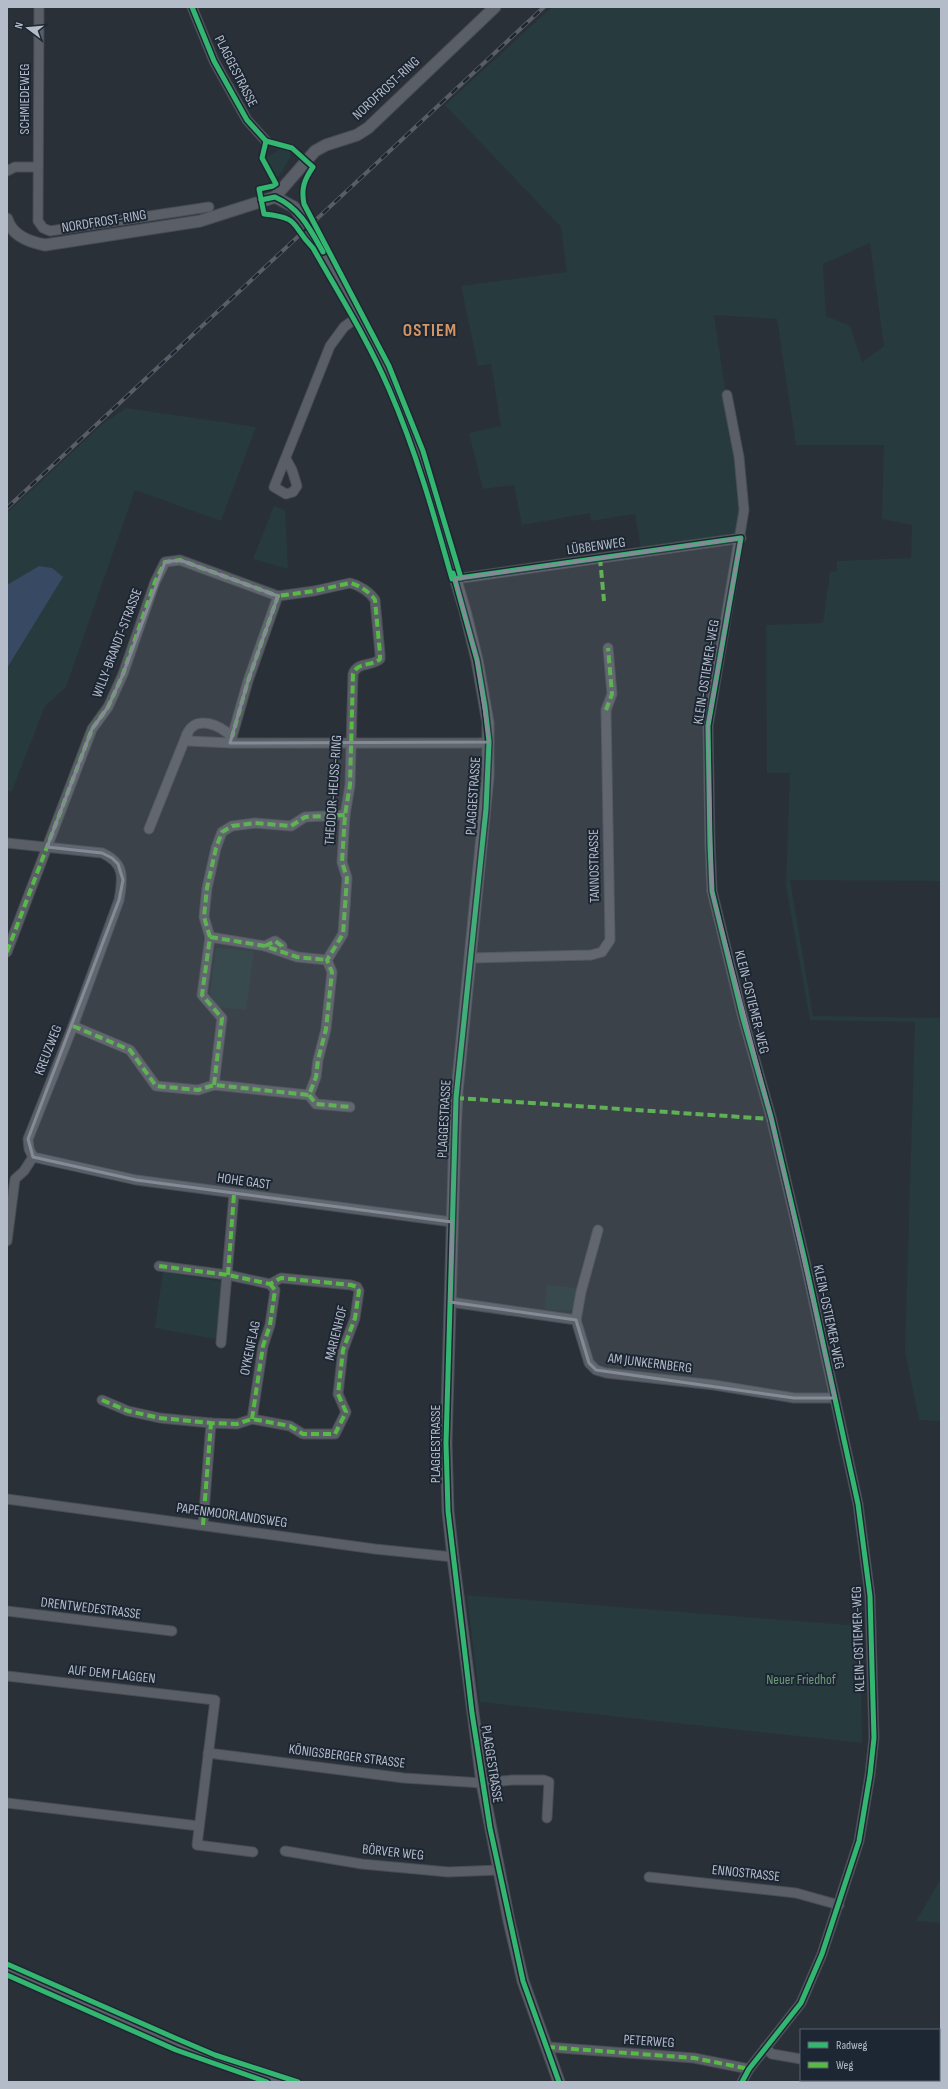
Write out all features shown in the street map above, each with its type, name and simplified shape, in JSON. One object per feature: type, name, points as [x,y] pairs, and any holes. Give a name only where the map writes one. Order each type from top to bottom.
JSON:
[{"type":"street","name":"SCHMIEDEWEG","points":[[39,7],[38,221],[43,228],[50,231],[209,207]]},
{"type":"street","name":"PLAGGESTRASSE","points":[[192,7],[218,68],[247,120],[266,141]]},
{"type":"street","name":"NORDFROST-RING","points":[[7,219],[10,235],[32,243],[45,245],[200,222],[219,217],[261,200],[275,197],[315,151],[326,145],[357,135],[368,128],[495,7]]},
{"type":"street","points":[[7,170],[15,168],[38,167]]},
{"type":"street","name":"PLAGGESTRASSE","points":[[275,197],[294,208],[309,227],[359,316],[392,386],[414,440],[455,578],[477,660],[486,707],[489,742],[486,809],[456,1098],[446,1443],[448,1511],[452,1557],[482,1784],[523,1981],[559,2082]]},
{"type":"street","points":[[286,459],[330,346],[344,326],[359,316]]},
{"type":"street","name":"KLEIN-OSTIEMER-WEG","points":[[727,395],[739,457],[744,502],[741,538],[708,726],[712,891],[743,1018],[771,1117],[858,1504],[870,1596],[874,1738],[870,1775],[859,1841],[822,1954],[801,2003],[749,2069],[742,2082]]},
{"type":"street","name":"LÜBBENWEG","points":[[455,578],[741,538]]},
{"type":"street","name":"WILLY-BRANDT-STRASSE","points":[[7,952],[11,930],[47,848],[92,729],[108,707],[123,674],[161,567],[165,562],[180,560],[238,580]]},
{"type":"street","name":"THEODOR-HEUSS-RING","points":[[238,580],[278,596],[314,591],[350,583],[356,584],[375,600],[380,659],[376,662],[355,668],[353,674],[350,784],[345,815],[342,862],[347,878],[343,934],[328,960]]},
{"type":"street","points":[[232,740],[248,681],[278,596]]},
{"type":"street","name":"TANNOSTRASSE","points":[[471,958],[591,955],[602,952],[610,940],[606,710],[612,694],[608,648]]},
{"type":"street","points":[[149,829],[190,727],[194,724],[207,724],[224,729],[232,740]]},
{"type":"street","points":[[187,734],[189,741],[489,742]]},
{"type":"street","points":[[214,1085],[222,1018],[202,995],[210,937],[204,917],[207,888],[216,848],[222,832],[232,826],[255,823],[291,826],[305,817],[345,815]]},
{"type":"street","points":[[7,843],[47,848]]},
{"type":"street","name":"KREUZWEG","points":[[33,1157],[29,1150],[28,1139],[73,1026],[119,900],[123,880],[118,864],[112,858],[102,853],[47,848]]},
{"type":"street","points":[[210,937],[265,946],[297,957],[328,960],[332,972],[326,1029],[318,1060],[316,1077],[309,1095],[311,1100],[316,1104],[350,1107]]},
{"type":"street","points":[[73,1026],[130,1050],[156,1086],[198,1090],[214,1085],[309,1095]]},
{"type":"street","points":[[7,1241],[11,1178],[27,1168],[33,1157]]},
{"type":"street","name":"HOHE GAST","points":[[33,1157],[136,1180],[452,1222]]},
{"type":"street","points":[[221,1343],[234,1194]]},
{"type":"street","points":[[450,1302],[576,1320],[581,1292],[598,1230]]},
{"type":"street","name":"MARIENHOF","points":[[102,1400],[128,1411],[160,1418],[211,1424],[237,1424],[252,1419],[290,1426],[303,1434],[335,1434],[346,1412],[338,1394],[343,1350],[355,1318],[359,1291],[357,1287],[352,1285],[281,1278],[270,1284],[228,1275],[159,1266]]},
{"type":"street","name":"OYKENFLAG","points":[[252,1419],[263,1346],[270,1325],[274,1290],[270,1284]]},
{"type":"street","name":"AM JUNKERNBERG","points":[[576,1320],[589,1363],[596,1370],[606,1373],[714,1385],[794,1398],[835,1398]]},
{"type":"street","points":[[203,1525],[211,1424]]},
{"type":"street","name":"PAPENMOORLANDSWEG","points":[[7,1499],[452,1557]]},
{"type":"street","name":"DRENTWEDESTRASSE","points":[[7,1612],[172,1631]]},
{"type":"street","name":"AUF DEM FLAGGEN","points":[[7,1676],[215,1700],[208,1753]]},
{"type":"street","points":[[208,1753],[197,1845],[253,1852]]},
{"type":"street","name":"KÖNIGSBERGER STRASSE","points":[[208,1753],[404,1778],[482,1784]]},
{"type":"street","name":"PLAGGESTRASSE","points":[[482,1784],[512,1780],[549,1782],[547,1818]]},
{"type":"street","points":[[7,1803],[199,1826]]},
{"type":"street","name":"BÖRVER WEG","points":[[285,1851],[362,1864],[448,1872],[499,1870]]},
{"type":"street","name":"ENNOSTRASSE","points":[[648,1877],[796,1893],[839,1905]]},
{"type":"street","points":[[7,1970],[181,2048],[278,2082]]},
{"type":"street","name":"PETERWEG","points":[[547,2047],[694,2058],[749,2069]]},
{"type":"street","points":[[765,2048],[772,2054],[800,2060]]},
{"type":"highlighted area","points":[[741,538],[708,726],[712,891],[771,1117],[835,1398],[794,1398],[596,1370],[589,1363],[576,1320],[450,1302],[452,1222],[136,1180],[33,1157],[28,1139],[119,900],[123,880],[118,864],[112,858],[102,853],[47,847],[92,729],[108,707],[123,674],[165,562],[180,560],[278,596],[248,681],[230,743],[489,742],[477,660],[455,579]]},
{"type":"green space","points":[[552,7],[941,7],[941,881],[790,880],[813,1016],[941,1018],[941,1421],[919,1420],[905,1351],[915,1022],[810,1020],[786,886],[790,773],[767,773],[766,625],[823,623],[830,572],[837,571],[837,561],[911,558],[912,525],[882,519],[884,445],[796,445],[777,319],[714,315],[741,494],[737,534],[641,548],[635,514],[591,521],[590,513],[522,525],[514,485],[483,489],[469,433],[501,426],[491,364],[478,366],[461,286],[567,272],[561,227],[445,105]],"holes":[[[870,243],[884,346],[862,362],[850,326],[826,316],[823,264]]]},
{"type":"green space","points":[[282,148],[291,151],[290,158],[279,176],[275,177],[265,158]]},
{"type":"green space","points":[[126,408],[256,427],[221,521],[135,490],[66,687],[45,706],[12,791],[7,791],[7,513],[104,423]]},
{"type":"green space","points":[[274,506],[285,510],[288,569],[253,559]]},
{"type":"green space","points":[[216,948],[254,951],[246,1010],[219,1007],[210,995]]},
{"type":"green space","points":[[163,1272],[224,1282],[220,1340],[155,1328]]},
{"type":"green space","points":[[547,1285],[576,1288],[575,1306],[569,1311],[545,1309]]},
{"type":"green space","name":"Neuer Friedhof","points":[[467,1595],[860,1626],[862,1743],[480,1702]]},
{"type":"green space","points":[[941,1879],[941,1923],[916,1921]]},
{"type":"water","points":[[39,566],[52,568],[63,577],[7,668],[7,585]]},
{"type":"railway","points":[[7,508],[544,7]]},
{"type":"marked path","points":[[600,558],[604,601]]},
{"type":"marked path","points":[[7,952],[92,729],[108,707],[123,674],[155,582],[165,562],[180,560],[278,596],[248,681],[232,737]]},
{"type":"marked path","points":[[73,1026],[130,1050],[156,1086],[198,1090],[214,1085],[309,1095],[316,1077],[318,1060],[326,1029],[332,972],[327,960],[343,934],[347,878],[342,862],[345,815],[350,785],[353,674],[358,667],[373,663],[380,659],[380,654],[375,600],[361,587],[350,583],[314,591],[278,596]]},
{"type":"marked path","points":[[606,710],[612,694],[608,648]]},
{"type":"marked path","points":[[214,1085],[222,1018],[202,995],[210,937],[204,917],[207,888],[216,848],[222,832],[232,826],[255,823],[291,826],[305,817],[345,815]]},
{"type":"marked path","points":[[210,937],[265,946],[297,957],[327,960]]},
{"type":"marked path","points":[[265,946],[275,941],[282,946],[282,951]]},
{"type":"marked path","points":[[309,1095],[316,1104],[350,1107]]},
{"type":"marked path","points":[[456,1098],[771,1119]]},
{"type":"marked path","points":[[228,1275],[234,1194]]},
{"type":"marked path","points":[[102,1400],[128,1411],[160,1418],[237,1424],[252,1419],[290,1426],[303,1434],[335,1434],[346,1412],[338,1394],[343,1350],[355,1318],[359,1291],[357,1287],[351,1285],[281,1278],[270,1284],[228,1275],[159,1266]]},
{"type":"marked path","points":[[252,1419],[263,1346],[270,1325],[275,1290],[270,1284]]},
{"type":"marked path","points":[[203,1525],[211,1423]]},
{"type":"marked path","points":[[547,2047],[694,2058],[749,2069]]},
{"type":"cycle path","points":[[192,7],[214,61],[247,120],[266,141]]},
{"type":"cycle path","points":[[266,141],[262,158],[276,184],[259,189],[264,214],[290,220],[313,248],[372,353],[399,412],[408,436],[452,579],[741,538],[708,726],[712,891],[743,1018],[771,1117],[805,1261],[858,1504],[870,1596],[874,1738],[870,1775],[859,1841],[822,1954],[801,2003],[749,2069],[742,2082]]},
{"type":"cycle path","points":[[266,141],[292,148],[313,167],[307,176],[304,185],[304,204],[389,366],[423,451],[461,578]]},
{"type":"cycle path","points":[[261,200],[275,197],[291,207],[304,220],[323,252]]},
{"type":"cycle path","points":[[453,573],[477,660],[489,742],[486,809],[456,1098],[446,1443],[448,1511],[472,1713],[490,1828],[523,1981],[559,2082]]},
{"type":"cycle path","points":[[7,1964],[215,2055],[298,2082]]},
{"type":"cycle path","points":[[7,1975],[176,2050],[267,2082]]},
{"type":"district","name":"OSTIEM","points":[[430,330]]}]
